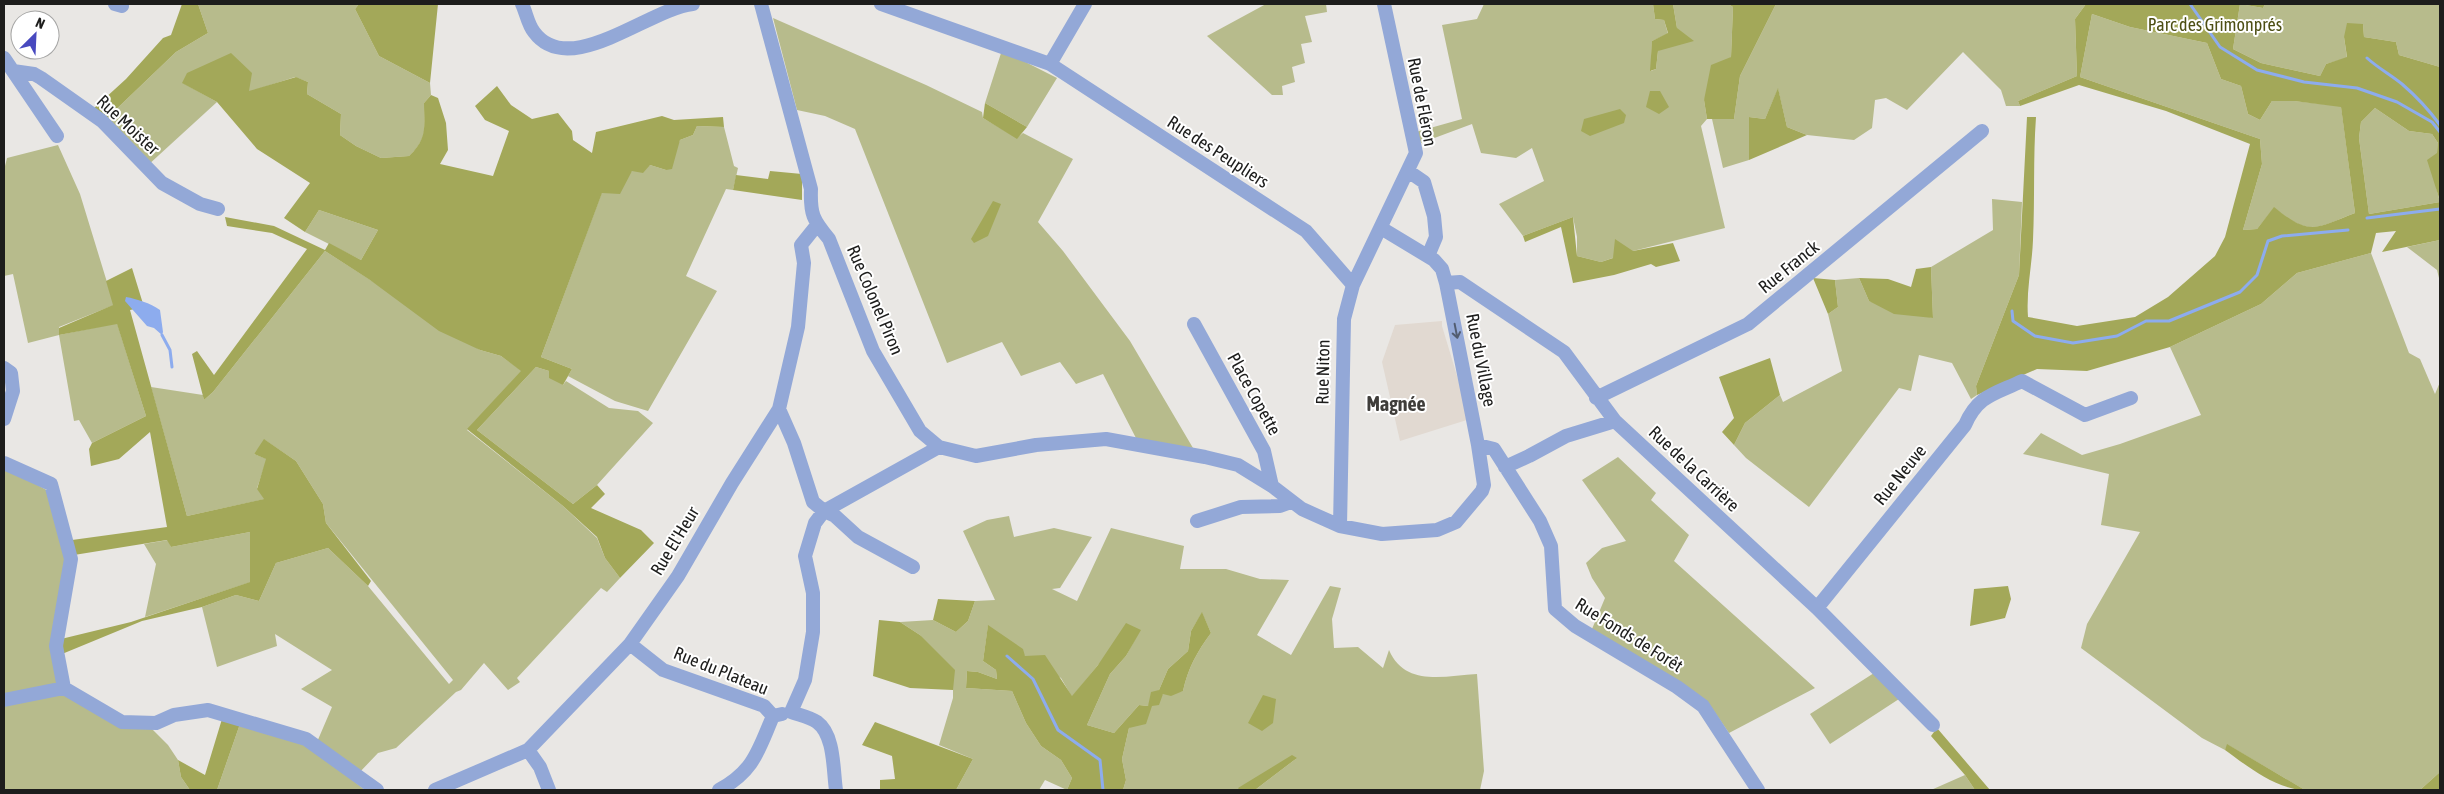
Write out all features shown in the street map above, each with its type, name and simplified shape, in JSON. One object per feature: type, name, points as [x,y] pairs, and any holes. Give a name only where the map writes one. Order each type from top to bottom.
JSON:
[{"type":"street","points":[[522,4],[533,32],[552,48],[580,49],[693,4]]},
{"type":"street","name":"Rue Colonel Piron","points":[[761,4],[811,189],[810,210],[817,225],[829,239],[873,351],[920,431],[938,447],[976,456],[1036,444],[1106,439],[1238,465],[1272,486],[1302,509],[1340,526],[1382,534],[1437,530],[1456,522]]},
{"type":"street","name":"Rue des Peupliers","points":[[881,4],[1050,64],[1306,231],[1353,285]]},
{"type":"street","points":[[1050,64],[1085,4]]},
{"type":"street","name":"Rue de Fléron","points":[[1384,4],[1416,153],[1408,171],[1424,182],[1434,216],[1436,237],[1428,256]]},
{"type":"street","points":[[4,58],[57,136]]},
{"type":"street","name":"Rue Moister","points":[[13,70],[34,74],[102,121],[162,183],[200,204],[218,209]]},
{"type":"street","name":"Rue Franck","points":[[1596,398],[1748,324],[1982,130]]},
{"type":"street","name":"Rue Niton","points":[[1340,526],[1344,319],[1353,285],[1408,171]]},
{"type":"street","name":"Rue El'Heur","points":[[435,790],[528,750],[630,644],[678,576],[732,483],[779,409],[798,327],[804,263],[801,245],[817,225]]},
{"type":"street","points":[[1381,228],[1438,264],[1446,283]]},
{"type":"street","name":"Rue de la Carrière","points":[[1446,283],[1460,282],[1564,352],[1596,398],[1615,421],[1817,608],[1933,725]]},
{"type":"street","name":"Rue du Village","points":[[1446,283],[1484,485],[1482,491],[1456,522]]},
{"type":"street","name":"Place Copette","points":[[1194,324],[1264,451],[1272,486]]},
{"type":"street","points":[[4,368],[11,373],[13,391],[4,419]]},
{"type":"street","name":"Rue Neuve","points":[[1817,608],[1965,425],[1971,410],[1980,401],[2022,381],[2085,415],[2132,398]]},
{"type":"street","points":[[779,409],[794,443],[813,502],[824,512],[835,516],[858,537],[913,567]]},
{"type":"street","points":[[1478,445],[1494,449],[1506,467],[1566,436],[1615,421]]},
{"type":"street","points":[[791,712],[804,680],[813,632],[813,594],[805,556],[815,523],[824,512],[938,447]]},
{"type":"street","points":[[4,462],[51,484],[71,559],[56,646],[64,688]]},
{"type":"street","name":"Rue Fonds de Forêt","points":[[1506,467],[1540,521],[1551,546],[1555,609],[1575,626],[1677,687],[1703,706],[1757,790]]},
{"type":"street","points":[[1198,521],[1241,508],[1280,506],[1292,502]]},
{"type":"street","name":"Rue du Plateau","points":[[630,644],[663,670],[764,706],[773,716]]},
{"type":"street","points":[[4,700],[64,688],[122,722],[156,723],[174,715],[208,710],[306,739],[377,790]]},
{"type":"street","points":[[719,790],[737,780],[752,764],[773,716],[791,712],[817,722],[824,729],[829,738],[836,790]]},
{"type":"street","points":[[528,750],[540,767],[549,790]]},
{"type":"shaded area","points":[[1442,321],[1470,419],[1400,441],[1382,362],[1395,325]]},
{"type":"green space","points":[[182,4],[198,4],[208,33],[176,52],[105,120],[92,110],[126,79],[163,38],[171,35]]},
{"type":"green space","points":[[198,4],[359,4],[355,9],[379,56],[430,83],[431,95],[424,103],[425,126],[420,143],[409,156],[381,158],[356,146],[340,135],[341,114],[307,94],[308,82],[295,77],[249,92],[183,83],[217,102],[147,166],[105,120],[176,52],[208,33]]},
{"type":"green space","points":[[359,4],[438,4],[430,83],[379,56],[355,9]]},
{"type":"green space","points":[[1266,4],[1326,4],[1327,12],[1305,16],[1312,42],[1301,44],[1305,63],[1292,67],[1295,82],[1282,86],[1283,95],[1272,95],[1207,36]]},
{"type":"green space","points":[[1484,4],[1653,4],[1655,19],[1664,20],[1668,34],[1652,41],[1651,71],[1656,69],[1658,51],[1677,28],[1673,4],[1728,4],[1733,7],[1731,57],[1704,100],[1707,119],[1701,126],[1725,228],[1633,251],[1601,262],[1577,256],[1577,237],[1573,217],[1523,236],[1499,204],[1544,181],[1532,148],[1516,158],[1481,153],[1472,124],[1421,143],[1416,132],[1462,119],[1442,25],[1477,19]]},
{"type":"green space","points":[[1653,4],[1673,4],[1677,28],[1694,41],[1658,51],[1656,69],[1650,71],[1652,41],[1668,33],[1664,20],[1655,19]]},
{"type":"green space","points":[[1728,4],[1776,4],[1740,76],[1734,119],[1707,119],[1704,100],[1711,65],[1731,57],[1733,7]]},
{"type":"green space","points":[[1776,4],[2086,4],[2075,19],[2077,76],[2018,101],[2020,106],[2006,106],[2001,90],[1963,52],[1907,110],[1886,98],[1875,100],[1872,128],[1854,140],[1807,135],[1787,127],[1778,89],[1765,119],[1749,117],[1749,160],[1723,168],[1712,119],[1734,119],[1740,76]]},
{"type":"green space","name":"Parc des Grimonprés","points":[[2086,4],[2240,4],[2233,49],[2261,63],[2320,76],[2326,64],[2347,57],[2344,37],[2347,23],[2363,24],[2364,37],[2396,42],[2399,55],[2440,67],[2440,201],[2427,160],[2437,153],[2438,143],[2432,134],[2409,131],[2375,108],[2361,122],[2359,138],[2369,214],[2440,202],[2440,240],[2382,252],[2396,231],[2376,233],[2371,253],[2297,273],[2261,304],[2170,347],[2087,371],[2037,369],[1977,395],[1976,386],[2019,275],[2027,117],[2036,117],[2033,240],[2028,317],[2077,326],[2135,317],[2168,297],[2215,256],[2225,237],[2250,144],[2166,111],[2079,85],[2020,106],[2018,101],[2077,76],[2075,19]],"holes":[[[2092,14],[2130,27],[2207,43],[2221,79],[2241,86],[2248,114],[2260,120],[2272,101],[2294,101],[2341,107],[2355,213],[2331,223],[2313,227],[2296,223],[2274,207],[2257,229],[2243,230],[2262,164],[2260,139],[2080,77]]]},
{"type":"green space","points":[[2240,4],[2263,8],[2265,4],[2440,4],[2440,67],[2399,55],[2396,42],[2364,37],[2363,24],[2344,37],[2347,58],[2326,64],[2320,76],[2261,63],[2233,49]]},
{"type":"green space","points":[[2240,4],[2265,4],[2263,8]]},
{"type":"green space","points":[[2092,14],[2130,27],[2207,43],[2221,79],[2241,86],[2248,114],[2260,120],[2272,101],[2294,101],[2341,106],[2355,213],[2322,226],[2313,227],[2296,223],[2274,208],[2257,229],[2243,230],[2262,164],[2260,139],[2080,77]]},
{"type":"green space","points":[[773,18],[926,85],[982,112],[983,118],[1017,138],[1023,133],[1073,159],[1038,222],[1063,251],[1130,341],[1193,448],[1137,440],[1103,374],[1076,384],[1060,362],[1021,376],[1002,342],[947,363],[855,129],[825,116],[797,110]]},
{"type":"green space","points":[[1002,50],[1057,78],[1027,127],[985,103]]},
{"type":"green space","points":[[231,53],[252,73],[249,91],[296,77],[308,82],[307,94],[341,114],[340,135],[356,146],[381,158],[409,156],[415,150],[424,132],[424,103],[431,95],[438,98],[446,123],[448,150],[440,164],[493,176],[509,131],[485,120],[475,106],[497,86],[511,105],[532,119],[558,113],[572,131],[573,140],[592,153],[596,132],[662,116],[674,120],[723,117],[724,127],[697,126],[693,135],[680,140],[672,169],[666,170],[650,165],[643,173],[632,171],[620,194],[602,193],[541,357],[572,369],[563,385],[549,378],[549,371],[536,367],[477,430],[573,504],[597,485],[605,494],[591,508],[641,530],[654,543],[620,578],[605,558],[597,537],[563,506],[467,429],[521,371],[501,356],[480,350],[439,331],[370,280],[325,251],[213,392],[204,400],[192,354],[197,351],[214,375],[307,249],[272,233],[227,226],[225,217],[274,226],[325,250],[329,243],[361,260],[378,230],[319,210],[305,232],[284,218],[310,183],[257,149],[217,102],[182,83],[187,73]]},
{"type":"green space","points":[[1778,88],[1787,127],[1807,135],[1749,160],[1749,117],[1765,119]]},
{"type":"green space","points":[[1650,91],[1660,91],[1669,107],[1659,114],[1646,107]]},
{"type":"green space","points":[[985,103],[1027,127],[1017,139],[983,118]]},
{"type":"green space","points":[[2375,108],[2409,131],[2432,134],[2438,143],[2436,187],[2440,202],[2369,214],[2359,138],[2361,122]]},
{"type":"green space","points":[[1620,109],[1626,115],[1624,123],[1590,136],[1581,131],[1584,119]]},
{"type":"green space","points":[[697,126],[724,127],[734,166],[738,168],[733,190],[726,189],[686,276],[717,291],[648,411],[615,401],[568,376],[572,369],[541,357],[602,192],[632,171],[650,165],[666,170],[680,140],[693,135]]},
{"type":"green space","points":[[58,145],[80,194],[114,305],[59,327],[59,335],[28,343],[13,274],[4,276],[4,170],[7,158]]},
{"type":"green space","points":[[770,171],[802,174],[802,200],[733,190],[736,175],[768,179]]},
{"type":"green space","points":[[1992,199],[2022,202],[2019,275],[1976,386],[1977,395],[1971,399],[1952,363],[1919,355],[1911,391],[1899,388],[1809,507],[1746,458],[1734,445],[1745,423],[1780,395],[1783,402],[1842,371],[1828,314],[1838,307],[1835,280],[1859,278],[1869,301],[1933,318],[1931,267],[1993,230]]},
{"type":"green space","points":[[993,201],[1001,204],[988,236],[974,243],[971,239]]},
{"type":"green space","points":[[319,210],[378,230],[361,260],[305,232]]},
{"type":"green space","points":[[1573,217],[1577,256],[1601,262],[1613,258],[1615,239],[1633,251],[1673,243],[1680,261],[1656,267],[1651,264],[1614,275],[1573,283],[1561,227],[1525,242],[1523,236]]},
{"type":"green space","points":[[2440,240],[2440,282],[2437,270],[2407,247]]},
{"type":"green space","points":[[325,251],[480,350],[501,356],[522,371],[467,430],[563,506],[597,538],[605,558],[620,578],[607,592],[601,588],[517,678],[520,682],[508,690],[484,663],[461,690],[456,692],[396,748],[378,753],[358,774],[317,742],[332,707],[301,689],[332,670],[275,634],[277,646],[217,667],[202,607],[236,595],[259,601],[276,563],[328,548],[368,586],[449,684],[453,680],[326,523],[323,504],[296,461],[265,440],[254,454],[267,459],[257,488],[265,499],[187,516],[151,387],[203,395],[204,400],[213,392]]},
{"type":"green space","points":[[2371,253],[2409,353],[2420,359],[2435,394],[2440,382],[2440,772],[2420,790],[2305,790],[2228,745],[2225,750],[2202,738],[2081,648],[2087,624],[2140,532],[2101,525],[2109,474],[2023,454],[2041,433],[2082,455],[2120,444],[2201,415],[2170,347],[2261,304],[2297,273]]},
{"type":"green space","points":[[1931,267],[1933,318],[1894,314],[1869,301],[1859,278],[1888,279],[1911,287],[1916,269]]},
{"type":"green space","points":[[132,268],[144,307],[130,310],[187,516],[264,499],[257,489],[266,459],[254,454],[264,439],[296,461],[323,504],[326,523],[371,581],[368,586],[328,548],[276,563],[259,601],[236,595],[202,607],[142,621],[62,654],[61,639],[131,622],[250,582],[250,532],[171,547],[167,540],[74,555],[72,540],[167,527],[150,432],[119,459],[91,466],[89,449],[92,443],[146,416],[117,324],[59,335],[59,328],[113,305],[106,281]]},
{"type":"green space","points":[[1813,278],[1835,280],[1838,307],[1828,314]]},
{"type":"green space","points":[[117,323],[146,416],[92,443],[79,420],[74,421],[59,335]]},
{"type":"green space","points":[[1770,358],[1780,395],[1745,423],[1734,445],[1722,432],[1734,418],[1719,377]]},
{"type":"green space","points":[[536,367],[549,371],[563,385],[566,381],[609,408],[638,411],[653,423],[597,485],[573,504],[477,430]]},
{"type":"green space","points":[[1618,457],[1656,493],[1651,500],[1689,535],[1674,561],[1815,688],[1729,733],[1707,701],[1592,629],[1605,598],[1592,578],[1586,563],[1602,548],[1626,541],[1582,480]]},
{"type":"green space","points":[[4,466],[50,492],[68,559],[61,682],[4,697]]},
{"type":"green space","points":[[1009,516],[1014,537],[1054,528],[1092,537],[1060,588],[1052,589],[1077,601],[1111,528],[1184,546],[1180,569],[1226,569],[1260,579],[1289,580],[1257,635],[1291,655],[1330,586],[1341,588],[1332,619],[1334,648],[1358,647],[1383,668],[1389,650],[1396,662],[1405,670],[1427,677],[1477,674],[1484,771],[1480,790],[1255,790],[1297,758],[1239,790],[1123,790],[1126,780],[1122,759],[1129,728],[1163,694],[1183,691],[1194,660],[1211,633],[1202,613],[1191,631],[1188,651],[1168,669],[1159,690],[1148,706],[1139,705],[1114,733],[1087,725],[1110,674],[1126,656],[1140,630],[1098,665],[1072,697],[1061,678],[1025,656],[988,626],[983,661],[996,670],[997,679],[978,672],[967,671],[966,688],[1012,691],[1026,723],[1041,746],[1061,760],[1072,778],[1067,790],[1045,780],[1039,790],[956,790],[973,759],[939,745],[953,698],[953,690],[920,635],[900,622],[933,620],[956,632],[968,621],[975,601],[995,600],[963,531],[987,520]]},
{"type":"green space","points":[[250,532],[251,582],[145,617],[156,564],[144,544],[168,540],[171,547]]},
{"type":"green space","points":[[2008,586],[2011,599],[2005,618],[1970,626],[1974,589]]},
{"type":"green space","points":[[938,599],[975,601],[968,621],[956,632],[933,620]]},
{"type":"green space","points":[[1202,612],[1211,633],[1194,660],[1183,691],[1171,696],[1163,694],[1159,705],[1152,706],[1146,724],[1129,728],[1122,759],[1126,780],[1123,790],[1067,790],[1072,778],[1061,760],[1041,746],[1026,723],[1012,691],[966,688],[967,671],[978,672],[997,679],[996,670],[983,661],[988,625],[1023,649],[1025,656],[1045,655],[1072,696],[1098,665],[1126,623],[1141,630],[1126,656],[1110,674],[1087,725],[1114,733],[1139,705],[1148,706],[1151,692],[1159,690],[1168,669],[1188,651],[1191,631]]},
{"type":"green space","points":[[879,620],[900,622],[920,635],[955,670],[953,690],[910,688],[873,676]]},
{"type":"green space","points":[[1874,673],[1899,699],[1830,744],[1810,714]]},
{"type":"green space","points":[[66,693],[150,727],[168,745],[178,760],[181,777],[190,790],[4,790],[4,704]]},
{"type":"green space","points":[[1263,695],[1276,699],[1273,723],[1262,731],[1248,723]]},
{"type":"green space","points":[[222,719],[240,724],[217,790],[190,790],[181,777],[178,760],[205,775]]},
{"type":"green space","points":[[875,722],[973,759],[956,790],[880,790],[880,780],[895,779],[892,756],[862,745]]},
{"type":"green space","points":[[240,724],[303,741],[365,790],[217,790]]},
{"type":"green space","points":[[1937,728],[1990,790],[1975,790],[1965,775],[1931,736]]},
{"type":"green space","points":[[2227,744],[2305,790],[2294,789],[2273,782],[2225,750]]},
{"type":"green space","points":[[1292,755],[1297,758],[1255,790],[1239,790],[1238,788]]},
{"type":"green space","points":[[2440,772],[2440,790],[2420,790]]},
{"type":"green space","points":[[1965,775],[1975,790],[1931,790]]},
{"type":"water","points":[[126,297],[152,305],[160,310],[162,335],[154,328],[147,326],[125,301]]},
{"type":"waterway","points":[[2190,4],[2220,47],[2257,70],[2304,82],[2357,88],[2397,102],[2432,122],[2440,132]]},
{"type":"waterway","points":[[2367,58],[2417,98],[2440,125]]},
{"type":"waterway","points":[[2367,218],[2440,209]]},
{"type":"waterway","points":[[2012,311],[2013,321],[2035,336],[2073,343],[2117,336],[2146,321],[2169,321],[2240,292],[2257,275],[2268,241],[2282,236],[2348,230]]},
{"type":"waterway","points":[[162,335],[170,350],[172,367]]},
{"type":"waterway","points":[[1007,656],[1033,679],[1058,730],[1100,760],[1103,790]]},
{"type":"district","name":"Magnée","points":[[1396,404]]}]
